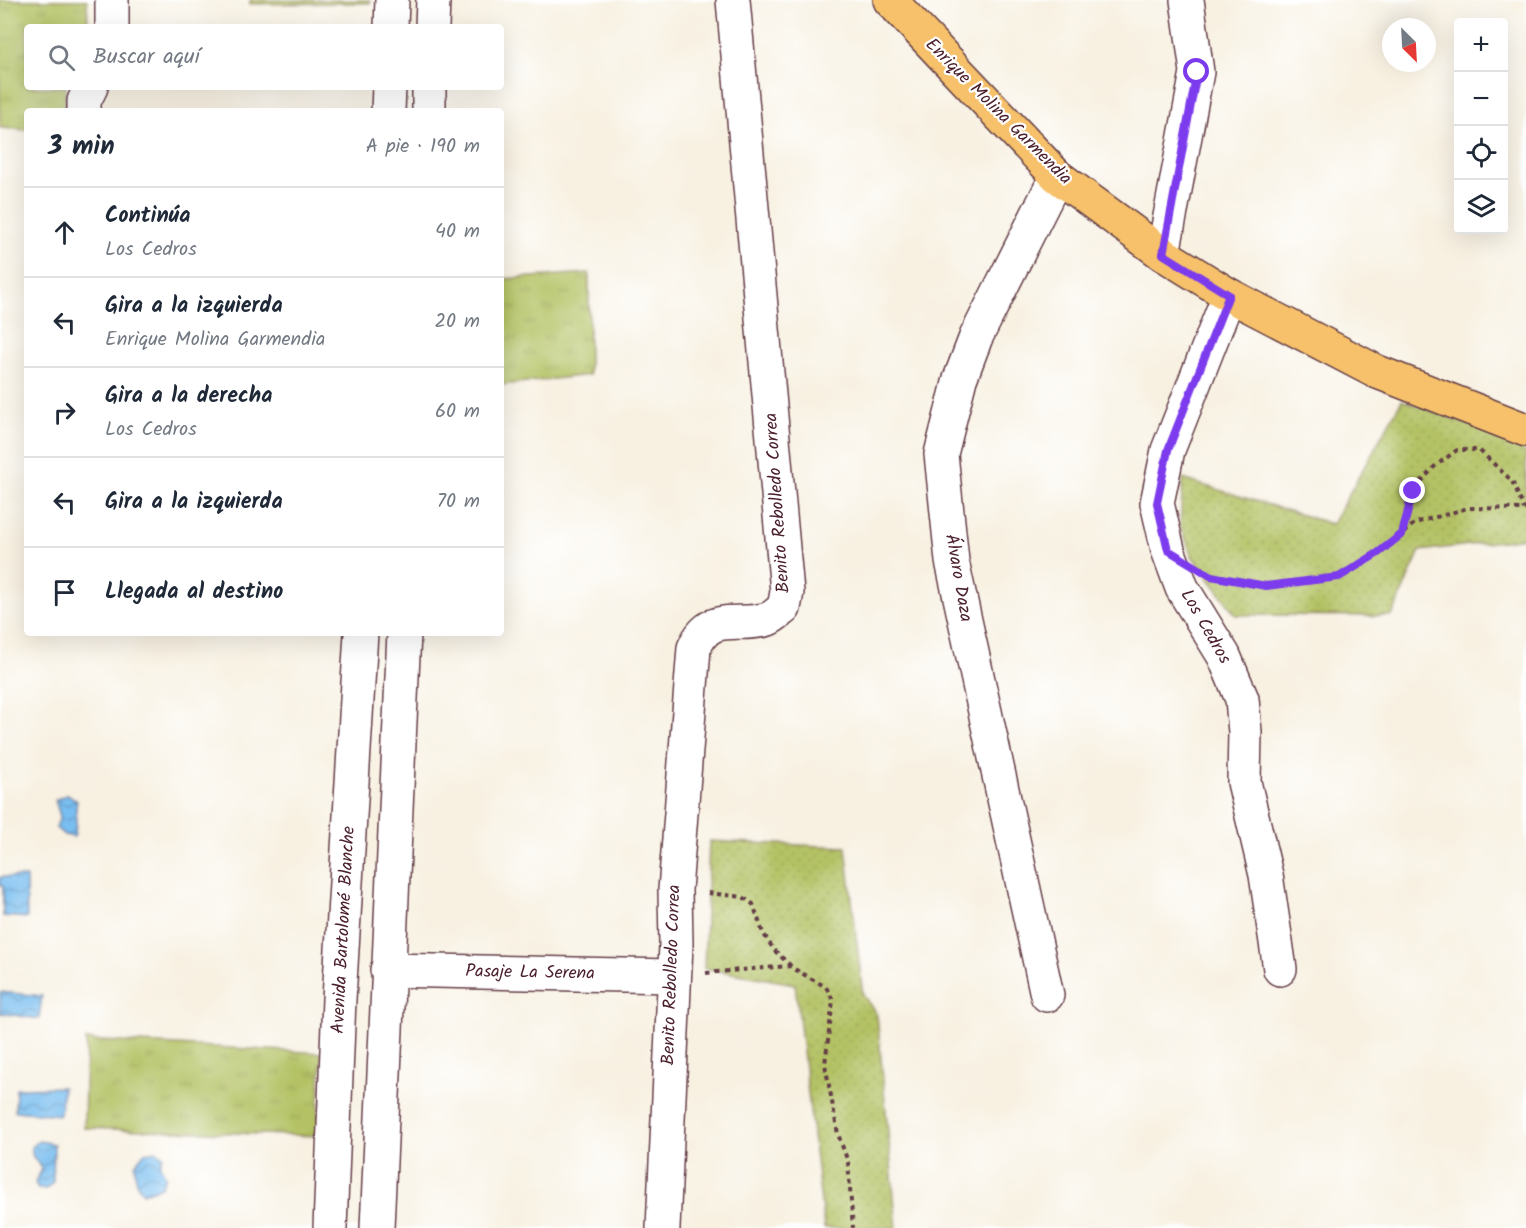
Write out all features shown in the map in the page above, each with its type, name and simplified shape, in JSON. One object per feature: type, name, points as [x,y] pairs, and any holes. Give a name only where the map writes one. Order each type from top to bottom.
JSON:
[{"type":"main road","name":"Enrique Molina Garmendia","points":[[890,0],[1057,176],[1163,254],[1229,295],[1375,371],[1526,430]]},
{"type":"street","points":[[112,0],[112,24]]},
{"type":"street","points":[[391,24],[392,0]]},
{"type":"street","points":[[432,24],[433,0]]},
{"type":"street","name":"Benito Rebolledo Correa","points":[[663,1228],[676,945],[675,890],[694,648],[701,633],[716,623],[769,619],[784,608],[787,592],[733,0]]},
{"type":"street","points":[[1163,254],[1197,72],[1187,0]]},
{"type":"street","points":[[84,108],[84,101],[90,90]]},
{"type":"street","points":[[388,108],[389,90]]},
{"type":"street","points":[[429,90],[429,108]]},
{"type":"street","name":"Álvaro Daza","points":[[1047,995],[952,561],[941,454],[960,380],[976,337],[1057,176]]},
{"type":"street","name":"Los Cedros","points":[[1229,295],[1168,450],[1157,503],[1168,550],[1182,588],[1224,656],[1242,699],[1245,732],[1244,782],[1266,875],[1280,969]]},
{"type":"street","name":"Avenida Bartolomé Blanche","points":[[330,1228],[339,999],[361,636]]},
{"type":"street","points":[[377,1228],[404,636]]},
{"type":"street","name":"Pasaje La Serena","points":[[387,970],[673,976]]},
{"type":"path","points":[[1168,550],[1211,576],[1266,586],[1339,577],[1378,553],[1402,534],[1415,523],[1468,508],[1525,509],[1512,481],[1479,450],[1457,450],[1434,466],[1413,491],[1402,534]]},
{"type":"path","points":[[675,890],[743,897],[753,904],[763,933],[774,950],[794,968],[826,987],[833,1000],[825,1064],[838,1134],[848,1162],[853,1228]]},
{"type":"path","points":[[673,976],[789,966],[794,968]]},
{"type":"green space","points":[[0,0],[87,0],[88,24],[24,24],[24,90],[66,90],[64,108],[24,108],[24,130],[0,128]]},
{"type":"green space","points":[[250,0],[370,0],[370,3],[250,4]]},
{"type":"green space","points":[[589,273],[589,375],[504,385],[504,279]]},
{"type":"green space","points":[[1402,400],[1516,442],[1526,454],[1526,538],[1420,551],[1392,616],[1236,615],[1192,556],[1180,525],[1183,479],[1332,524]]},
{"type":"green space","points":[[709,841],[846,847],[863,995],[877,1015],[897,1228],[824,1228],[795,984],[704,968]]},
{"type":"green space","points":[[86,1040],[322,1053],[317,1136],[84,1128]]},
{"type":"water","points":[[68,794],[77,801],[74,837],[64,835],[56,828],[60,816],[55,800]]},
{"type":"water","points":[[0,877],[26,877],[27,918],[3,916],[3,886],[0,885]]},
{"type":"water","points":[[0,992],[42,996],[39,1019],[0,1013]]},
{"type":"water","points":[[63,1087],[60,1115],[15,1111],[16,1088]]},
{"type":"water","points":[[39,1141],[54,1144],[53,1182],[46,1189],[38,1188],[35,1183],[42,1169],[33,1157],[31,1147]]},
{"type":"water","points":[[157,1151],[163,1156],[160,1165],[166,1177],[161,1187],[143,1193],[136,1182],[135,1164],[144,1153]]},
{"type":"route","points":[[1197,72],[1163,254],[1229,295],[1198,379],[1168,450],[1157,503],[1168,550],[1211,576],[1266,586],[1339,577],[1378,553],[1402,534],[1413,491]]}]
